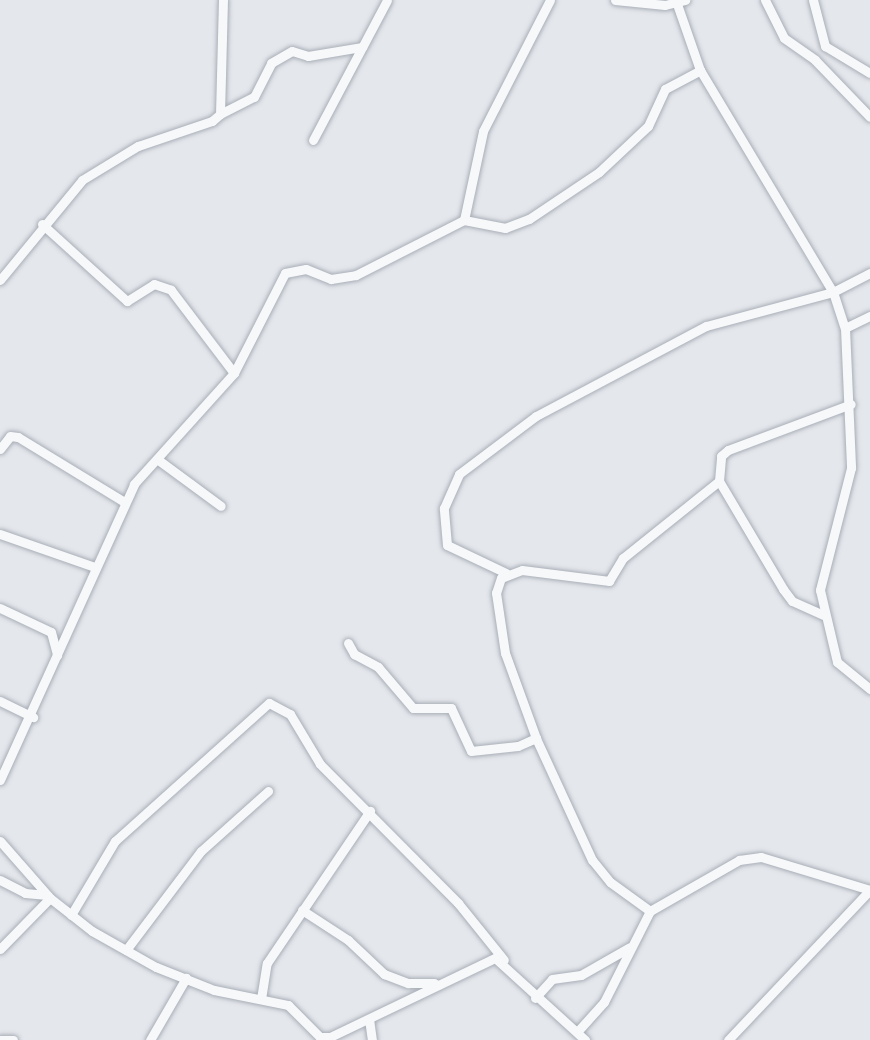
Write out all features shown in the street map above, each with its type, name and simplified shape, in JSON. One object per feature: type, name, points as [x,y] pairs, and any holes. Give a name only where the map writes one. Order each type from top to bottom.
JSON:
[{"type":"street","points":[[220,114],[223,0]]},
{"type":"street","points":[[313,140],[387,0]]},
{"type":"street","points":[[464,220],[483,131],[549,0]]},
{"type":"street","points":[[615,0],[681,2],[700,70],[833,292],[845,328],[851,468],[845,504],[822,571],[823,615],[837,662],[870,689]]},
{"type":"street","points":[[765,0],[784,38],[815,60],[870,117]]},
{"type":"street","points":[[813,0],[825,46],[870,73]]},
{"type":"street","points":[[0,280],[42,224],[82,180],[105,165],[138,146],[212,121],[220,114],[254,97],[271,63],[292,51],[308,56],[362,47]]},
{"type":"street","points":[[0,780],[33,717],[123,501],[157,459],[234,373],[285,273],[306,269],[331,279],[356,275],[464,220],[505,228],[529,219],[599,172],[648,126],[665,89],[700,70]]},
{"type":"street","points":[[42,224],[127,301],[154,284],[171,290],[234,373]]},
{"type":"street","points":[[718,481],[623,558],[609,581],[506,573],[447,545],[444,508],[459,474],[536,417],[706,326],[833,292],[870,273]]},
{"type":"street","points":[[845,328],[870,316]]},
{"type":"street","points":[[823,615],[792,601],[718,481],[721,456],[728,450],[850,404]]},
{"type":"street","points":[[0,449],[10,436],[18,437],[123,501]]},
{"type":"street","points":[[157,459],[221,506]]},
{"type":"street","points":[[0,534],[95,567]]},
{"type":"street","points":[[506,573],[496,593],[505,654],[536,738],[592,860],[610,882],[650,911]]},
{"type":"street","points":[[0,608],[51,632],[58,658]]},
{"type":"street","points":[[348,643],[354,654],[378,667],[413,708],[451,708],[471,751],[518,746],[536,738]]},
{"type":"street","points":[[0,701],[33,717]]},
{"type":"street","points":[[71,915],[115,841],[269,703],[290,714],[320,764],[458,903],[535,998],[585,1040]]},
{"type":"street","points":[[126,950],[201,850],[268,791]]},
{"type":"street","points":[[261,999],[267,963],[369,811]]},
{"type":"street","points":[[0,841],[49,896],[71,915],[126,950],[186,978],[296,1009],[320,1038],[369,1019],[435,983],[483,961],[507,964]]},
{"type":"street","points":[[577,1032],[604,1002],[650,911],[749,855],[870,890],[728,1040]]},
{"type":"street","points":[[0,880],[26,893],[49,896]]},
{"type":"street","points":[[0,950],[49,896]]},
{"type":"street","points":[[302,910],[348,940],[384,974],[408,983],[435,983]]},
{"type":"street","points":[[535,998],[552,979],[581,975],[631,946]]},
{"type":"street","points":[[150,1040],[186,978]]},
{"type":"street","points":[[369,1019],[372,1040]]},
{"type":"street","points":[[0,1040],[13,1040]]}]
